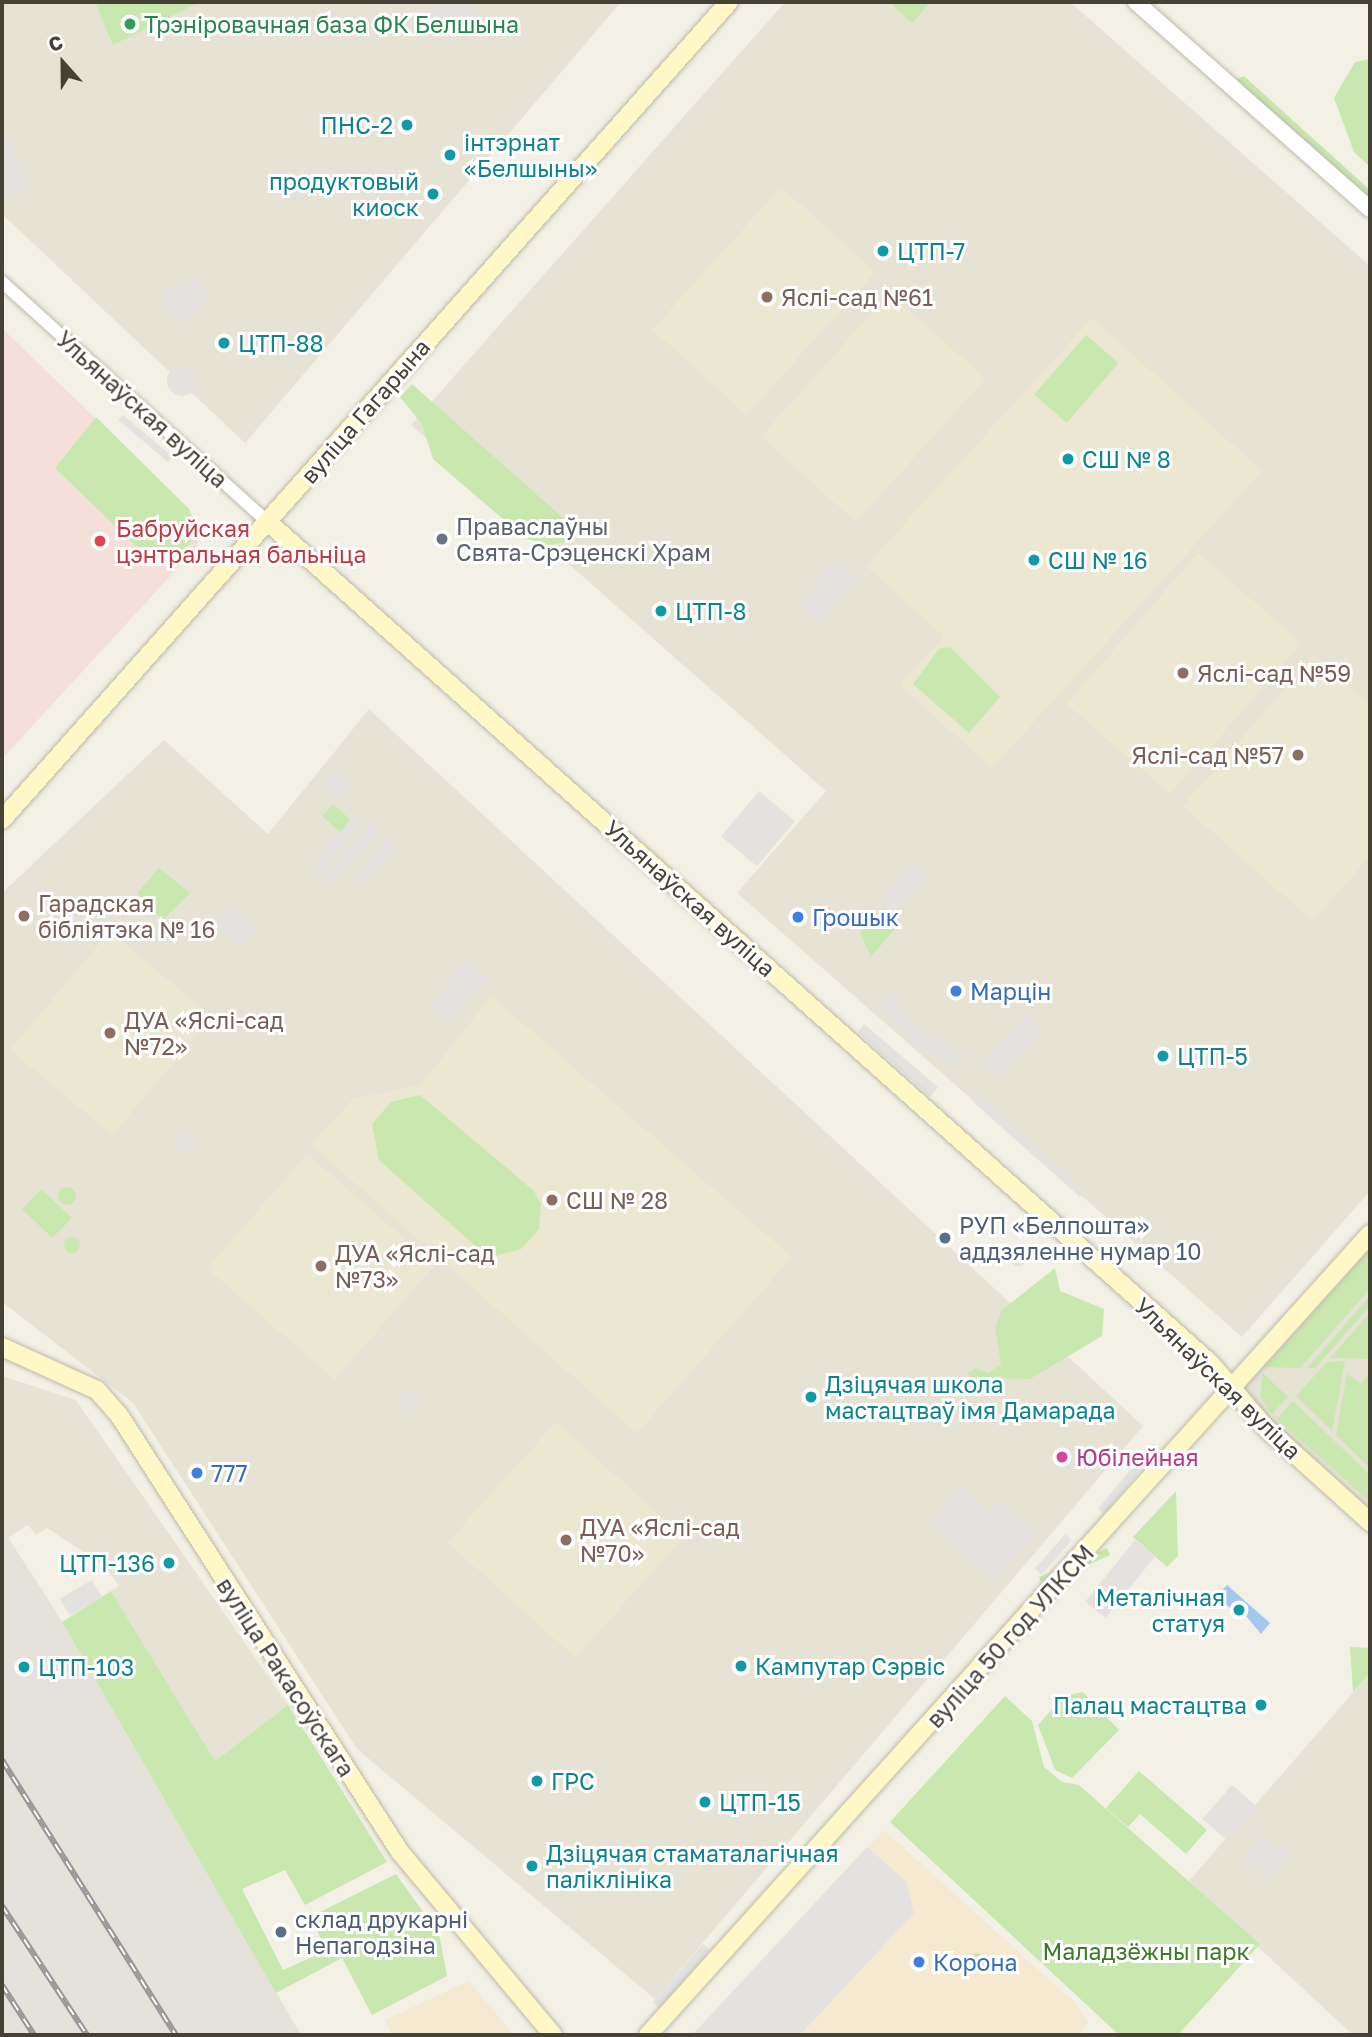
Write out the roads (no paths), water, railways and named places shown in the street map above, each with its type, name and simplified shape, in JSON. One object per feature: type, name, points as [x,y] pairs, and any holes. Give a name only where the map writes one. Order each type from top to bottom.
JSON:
[{"type":"main road","name":"вуліца Гагарына","points":[[2,820],[729,2]]},
{"type":"main road","name":"Ульянаўская вуліца","points":[[268,522],[1202,1355],[1231,1389],[1370,1522]]},
{"type":"main road","name":"вуліца 50 год УЛКСМ","points":[[648,2035],[1370,1234]]},
{"type":"main road","name":"вуліца Ракасоўскага","points":[[2,1347],[97,1390],[119,1415],[400,1852],[553,2035]]},
{"type":"street","points":[[1136,2],[1370,209]]},
{"type":"street","name":"Ульянаўская вуліца","points":[[2,282],[268,522]]},
{"type":"water","points":[[1227,1585],[1270,1623],[1261,1634],[1236,1604],[1231,1609],[1217,1596]]},
{"type":"railway","points":[[2,1760],[176,2035]]},
{"type":"railway","points":[[2,1906],[87,2035]]},
{"type":"railway","points":[[2,1985],[34,2035]]},
{"type":"place","name":"Трэніровачная база ФК Белшына","points":[[130,24]]},
{"type":"place","name":"ПНС-2","points":[[407,125]]},
{"type":"place","name":"інтэрнат «Белшыны»","points":[[450,155]]},
{"type":"place","name":"продуктовый киоск","points":[[433,194]]},
{"type":"place","name":"ЦТП-7","points":[[883,251]]},
{"type":"place","name":"Яслі-сад №61","points":[[767,297]]},
{"type":"place","name":"ЦТП-88","points":[[224,343]]},
{"type":"place","name":"СШ № 8","points":[[1068,459]]},
{"type":"place","name":"Праваслаўны Свята-Срэценскі Храм","points":[[442,539]]},
{"type":"place","name":"Бабруйская цэнтральная бальніца","points":[[100,541]]},
{"type":"place","name":"СШ № 16","points":[[1034,560]]},
{"type":"place","name":"ЦТП-8","points":[[661,611]]},
{"type":"place","name":"Яслі-сад №59","points":[[1183,673]]},
{"type":"place","name":"Яслі-сад №57","points":[[1298,755]]},
{"type":"place","name":"Гарадская бібліятэка № 16","points":[[24,916]]},
{"type":"place","name":"Грошык","points":[[798,917]]},
{"type":"place","name":"Марцін","points":[[956,991]]},
{"type":"place","name":"ДУА «Яслі-сад №72»","points":[[110,1033]]},
{"type":"place","name":"ЦТП-5","points":[[1163,1056]]},
{"type":"place","name":"СШ № 28","points":[[552,1200]]},
{"type":"place","name":"РУП «Белпошта» аддзяленне нумар 10","points":[[945,1238]]},
{"type":"place","name":"ДУА «Яслі-сад №73»","points":[[321,1266]]},
{"type":"place","name":"Дзіцячая школа мастацтваў імя Дамарада","points":[[811,1397]]},
{"type":"place","name":"Юбілейная","points":[[1062,1457]]},
{"type":"place","name":"777","points":[[197,1473]]},
{"type":"place","name":"ДУА «Яслі-сад №70»","points":[[566,1540]]},
{"type":"place","name":"ЦТП-136","points":[[169,1563]]},
{"type":"place","name":"Металічная статуя","points":[[1239,1610]]},
{"type":"place","name":"Кампутар Сэрвіс","points":[[741,1666]]},
{"type":"place","name":"ЦТП-103","points":[[24,1667]]},
{"type":"place","name":"Палац мастацтва","points":[[1261,1705]]},
{"type":"place","name":"ГРС","points":[[537,1781]]},
{"type":"place","name":"ЦТП-15","points":[[705,1802]]},
{"type":"place","name":"Дзіцячая стаматалагічная паліклініка","points":[[532,1866]]},
{"type":"place","name":"склад друкарні Непагодзіна","points":[[281,1932]]},
{"type":"place","name":"Корона","points":[[919,1962]]},
{"type":"park label","name":"Маладзёжны парк","points":[[1146,1951]]}]
